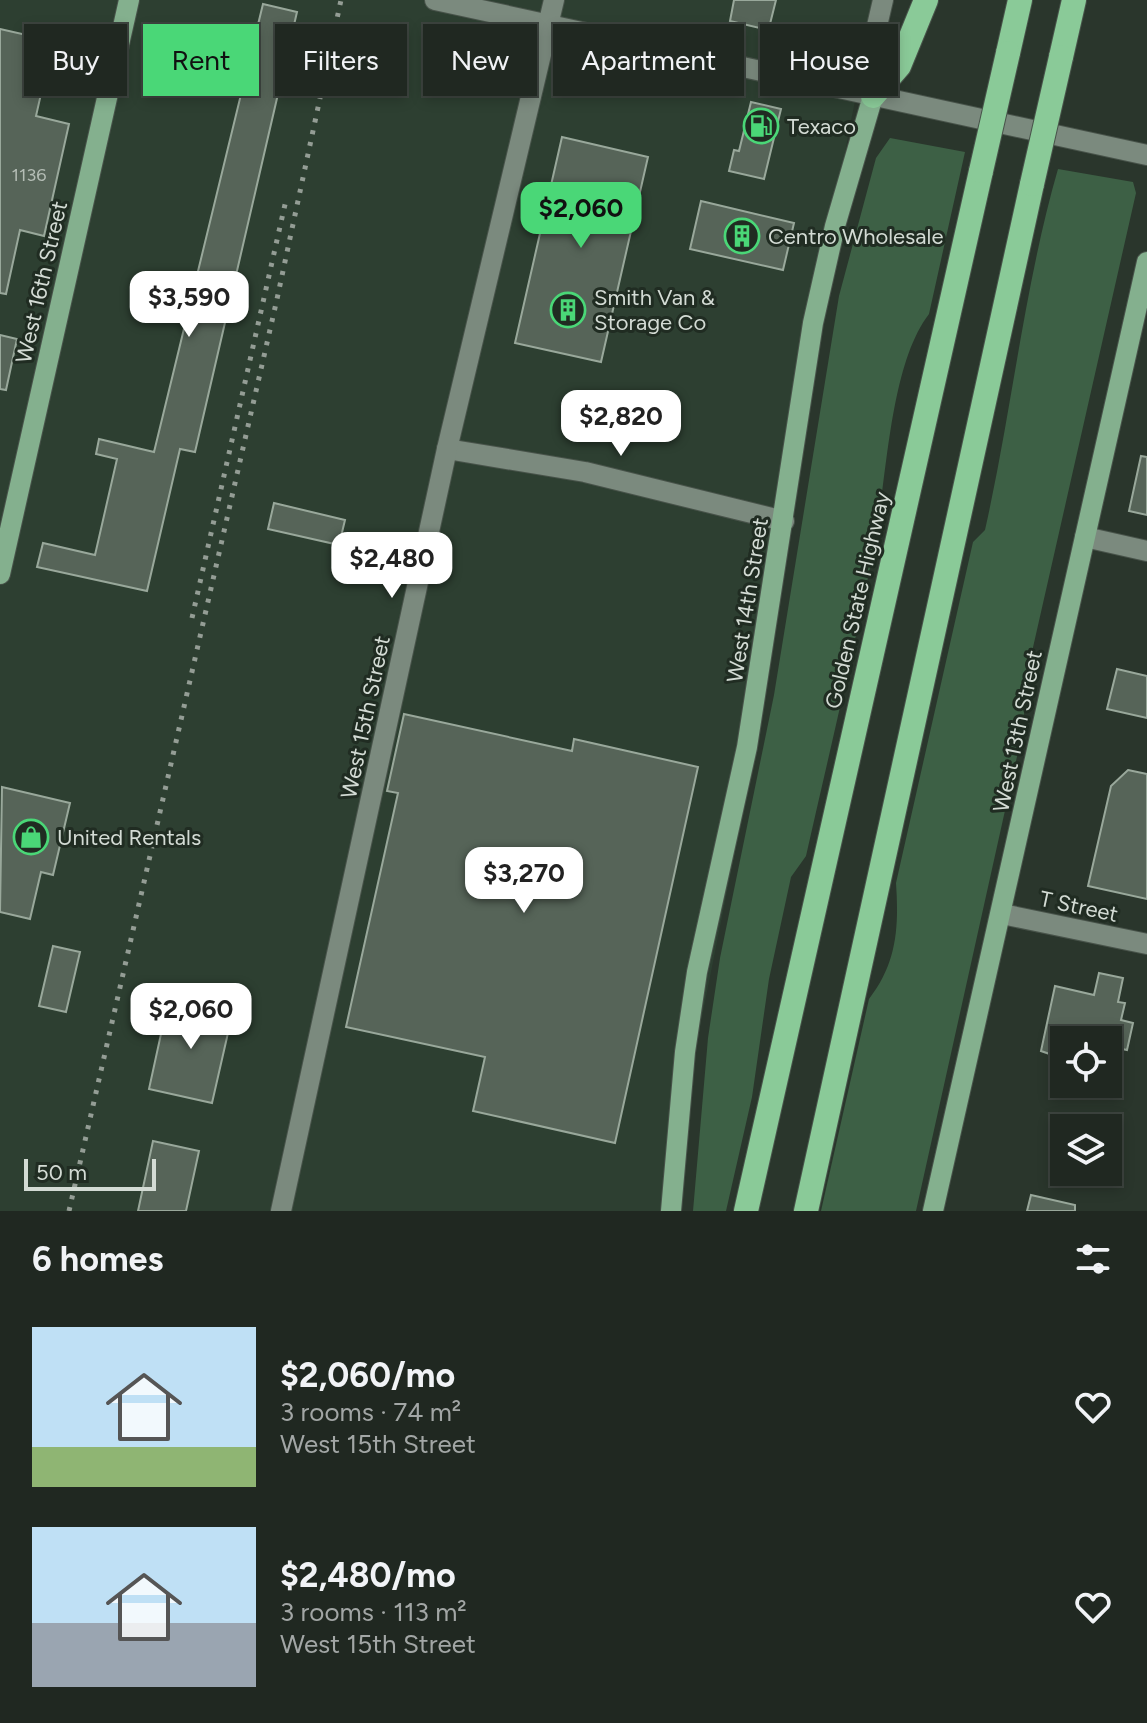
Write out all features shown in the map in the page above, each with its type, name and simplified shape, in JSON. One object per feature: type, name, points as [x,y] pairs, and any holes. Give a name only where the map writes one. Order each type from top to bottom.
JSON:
[{"type":"highway","points":[[898,67],[926,0]]},
{"type":"highway","name":"Golden State Highway","points":[[746,1211],[1020,0]]},
{"type":"highway","points":[[806,1211],[1074,0]]},
{"type":"main road","name":"West 16th Street","points":[[0,574],[129,0]]},
{"type":"main road","name":"West 14th Street","points":[[671,1211],[685,1052],[697,972],[747,747],[813,323],[835,226],[873,96]]},
{"type":"main road","name":"West 13th Street","points":[[933,1211],[1147,262]]},
{"type":"street","points":[[435,0],[760,71]]},
{"type":"street","name":"West 15th Street","points":[[281,1211],[447,449],[554,0]]},
{"type":"street","name":"West 14th Street","points":[[877,24],[883,0]]},
{"type":"street","points":[[873,96],[1147,155]]},
{"type":"street","points":[[447,449],[585,472],[784,521]]},
{"type":"street","points":[[1085,537],[1147,551]]},
{"type":"street","name":"T Street","points":[[1002,914],[1147,944]]},
{"type":"shaded area","points":[[0,0],[876,0],[871,24],[760,24],[760,96],[856,96],[752,767],[700,1027],[669,1211],[0,1211]]},
{"type":"green space","points":[[890,138],[965,152],[929,314],[905,363],[897,393],[878,521],[850,664],[806,856],[791,877],[769,979],[752,1097],[726,1211],[693,1211],[708,1038],[720,958],[774,695],[839,296],[876,158]]},
{"type":"green space","points":[[1058,169],[1133,182],[1136,193],[1029,665],[1022,734],[916,1211],[821,1211],[869,999],[891,958],[897,915],[896,883],[973,542],[985,530],[1036,258]]},
{"type":"building","points":[[734,0],[776,0],[770,24],[760,24],[760,28],[730,21]]},
{"type":"building","points":[[263,4],[297,12],[294,24],[275,24],[275,96],[278,96],[195,452],[180,449],[147,591],[37,567],[43,543],[95,555],[117,459],[96,454],[99,439],[154,452],[241,96],[259,96],[258,24]]},
{"type":"building","points":[[0,29],[24,34],[24,96],[41,96],[36,116],[69,124],[44,236],[20,230],[6,294],[0,293]]},
{"type":"building","points":[[751,102],[781,109],[764,179],[729,171],[734,150],[739,151]]},
{"type":"building","points":[[562,137],[648,157],[601,362],[515,343]]},
{"type":"building","name":"Centro Wholesale","points":[[701,201],[794,223],[783,270],[690,249]]},
{"type":"building","points":[[0,335],[17,339],[6,390],[0,389]]},
{"type":"building","points":[[1141,456],[1147,457],[1147,515],[1129,511]]},
{"type":"building","points":[[274,503],[345,520],[339,545],[268,529]]},
{"type":"building","points":[[1117,669],[1147,676],[1147,718],[1107,709]]},
{"type":"building","points":[[404,714],[572,751],[574,739],[698,767],[615,1143],[473,1111],[485,1057],[346,1027],[398,793],[387,791]]},
{"type":"building","points":[[1128,770],[1147,774],[1147,899],[1088,886],[1111,786]]},
{"type":"building","name":"United Rentals","points":[[2,787],[70,803],[53,875],[41,872],[30,919],[0,912]]},
{"type":"building","points":[[53,946],[80,952],[66,1012],[39,1006]]},
{"type":"building","points":[[1099,973],[1123,978],[1118,1002],[1125,1003],[1121,1020],[1133,1023],[1127,1050],[1122,1049],[1122,1026],[1050,1026],[1050,1054],[1041,1051],[1055,986],[1094,995]]},
{"type":"building","points":[[183,1000],[233,1011],[212,1103],[149,1089],[166,1011],[180,1014]]},
{"type":"building","points":[[153,1141],[199,1151],[186,1211],[138,1211]]},
{"type":"building","points":[[1031,1195],[1075,1205],[1075,1211],[1027,1211]]},
{"type":"railway","points":[[69,1211],[277,299],[341,0]]},
{"type":"railway","points":[[192,618],[286,200]]},
{"type":"place","name":"Texaco","points":[[761,126]]},
{"type":"place","name":"Centro Wholesale","points":[[742,236]]},
{"type":"place","name":"Smith Van & Storage Co","points":[[568,310]]},
{"type":"place","name":"United Rentals","points":[[31,837]]}]
